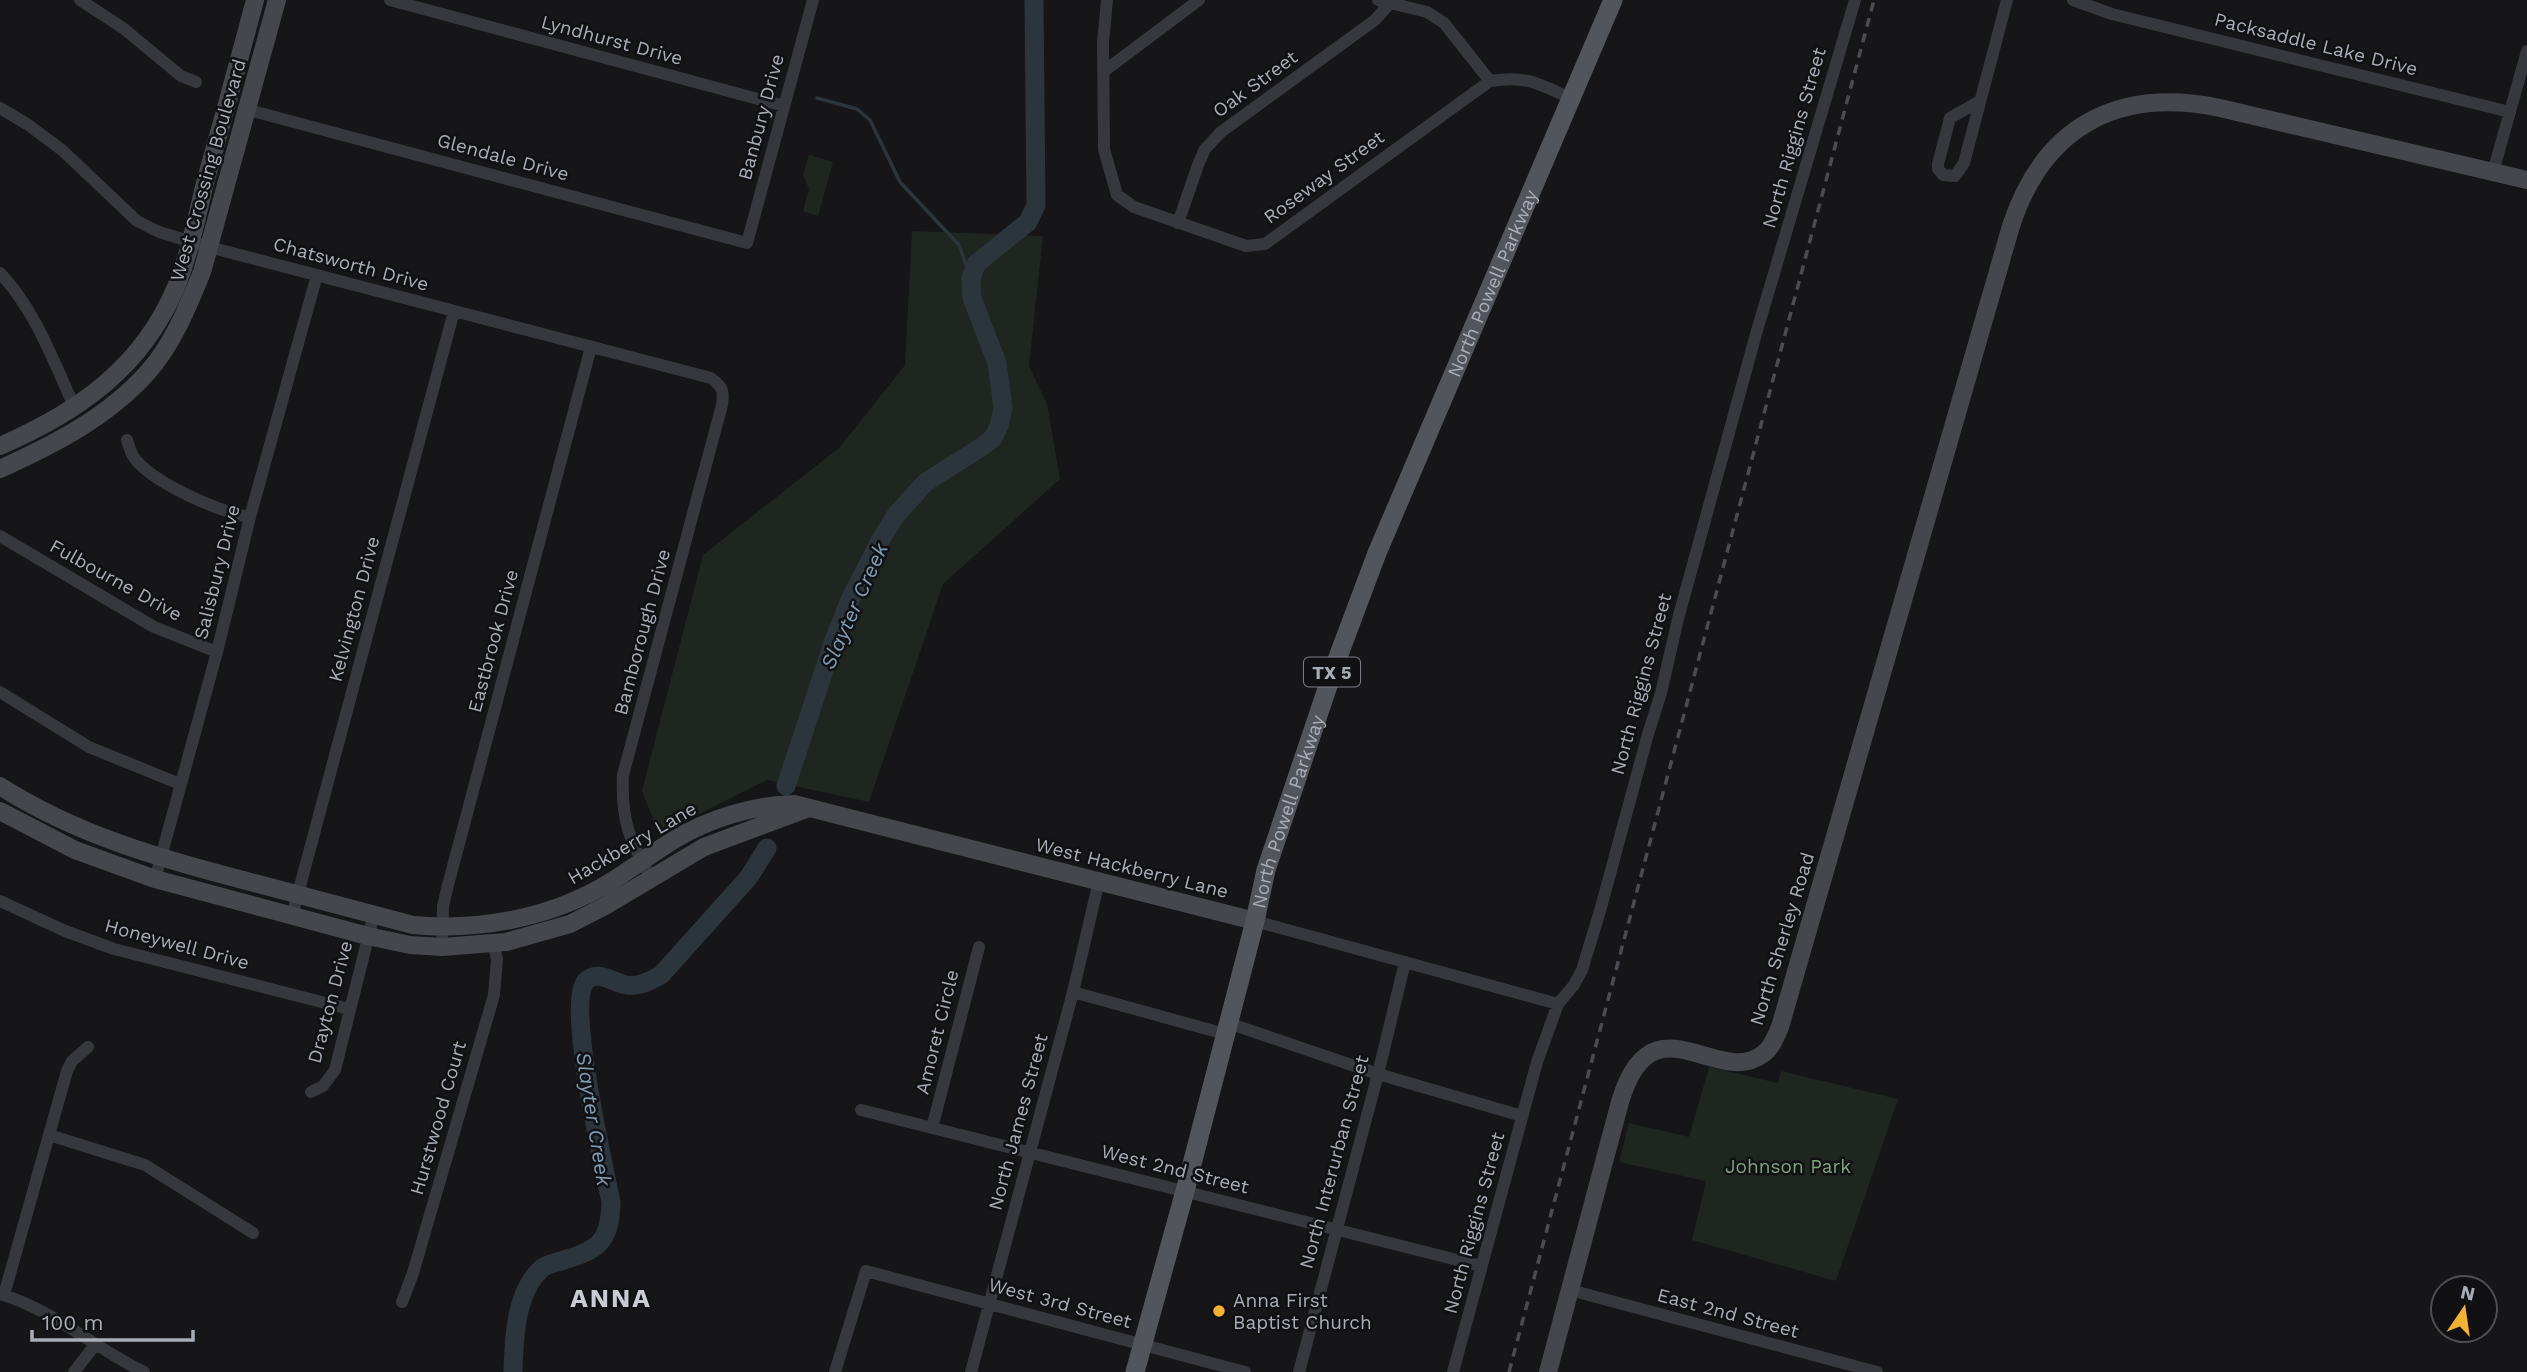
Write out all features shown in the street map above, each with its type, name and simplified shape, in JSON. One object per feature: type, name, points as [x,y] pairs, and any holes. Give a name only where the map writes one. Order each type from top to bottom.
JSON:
[{"type":"main road","name":"North Powell Parkway","points":[[1135,1372],[1185,1191],[1266,870],[1350,622],[1406,484],[1613,0]]},
{"type":"street","points":[[80,0],[123,28],[181,76],[196,82]]},
{"type":"street","name":"West Crossing Boulevard","points":[[0,446],[75,408],[112,380],[137,352],[159,318],[176,287],[190,242],[255,0]]},
{"type":"street","name":"West Crossing Boulevard","points":[[0,469],[42,450],[86,425],[117,402],[149,370],[169,342],[189,305],[202,272],[277,0]]},
{"type":"street","name":"Lyndhurst Drive","points":[[390,0],[784,106]]},
{"type":"street","name":"Banbury Drive","points":[[747,243],[813,0]]},
{"type":"street","name":"Roseway Street","points":[[1107,0],[1102,72],[1104,149],[1117,195],[1133,207],[1246,246],[1265,244],[1490,81]]},
{"type":"street","points":[[1102,72],[1199,0]]},
{"type":"street","name":"North Riggins Street","points":[[1453,1372],[1537,1062],[1558,1004],[1582,971],[1600,911],[1756,334],[1855,0]]},
{"type":"street","points":[[1980,101],[1955,114],[1947,123],[1938,164],[1943,175],[1955,176],[1961,170],[1980,101],[2007,0]]},
{"type":"street","name":"Packsaddle Lake Drive","points":[[2073,0],[2112,15],[2510,112]]},
{"type":"street","points":[[2112,15],[2115,0]]},
{"type":"street","points":[[1384,1],[1427,12],[1444,23],[1490,81],[1511,78],[1533,81],[1570,98]]},
{"type":"street","name":"Oak Street","points":[[1178,223],[1205,149],[1221,132],[1376,20],[1384,1]]},
{"type":"street","points":[[2527,51],[2493,172],[2527,180]]},
{"type":"street","name":"North Sherley Road","points":[[1548,1372],[1623,1092],[1640,1060],[1651,1053],[1667,1049],[1737,1062],[1751,1060],[1763,1054],[1776,1036],[2014,216],[2038,170],[2071,134],[2100,116],[2143,103],[2187,102],[2493,172]]},
{"type":"street","name":"Chatsworth Drive","points":[[0,108],[53,143],[137,221],[159,232],[711,378],[724,392]]},
{"type":"street","name":"Glendale Drive","points":[[248,110],[747,243]]},
{"type":"street","points":[[0,273],[33,317],[75,408]]},
{"type":"street","name":"Salisbury Drive","points":[[155,879],[317,275]]},
{"type":"street","name":"Kelvington Drive","points":[[292,916],[454,311]]},
{"type":"street","name":"Eastbrook Drive","points":[[442,947],[443,905],[591,347]]},
{"type":"street","name":"Bamborough Drive","points":[[652,879],[627,832],[622,803],[623,775],[724,392]]},
{"type":"street","points":[[127,440],[133,456],[147,470],[199,502],[250,517]]},
{"type":"street","name":"Fulbourne Drive","points":[[0,536],[154,627],[217,652]]},
{"type":"street","points":[[0,692],[89,747],[180,784]]},
{"type":"street","name":"Hackberry Lane","points":[[0,786],[86,832],[160,859],[413,925],[442,927],[493,923],[567,904],[601,888],[685,833],[742,811],[785,804],[817,808]]},
{"type":"street","name":"West Hackberry Lane","points":[[817,808],[1255,921],[1558,1004]]},
{"type":"street","name":"Hackberry Lane","points":[[0,811],[75,850],[155,879],[368,936],[410,945],[442,947],[493,943],[539,934],[570,924],[713,842],[773,823],[793,812],[817,808]]},
{"type":"street","name":"North James Street","points":[[971,1372],[1073,992],[1099,881]]},
{"type":"street","name":"Honeywell Drive","points":[[0,901],[65,931],[114,948],[349,1009]]},
{"type":"street","name":"Drayton Drive","points":[[312,1092],[323,1086],[335,1070],[374,914]]},
{"type":"street","name":"Hurstwood Court","points":[[402,1302],[413,1273],[494,995],[497,959],[493,943]]},
{"type":"street","name":"Amoret Circle","points":[[932,1128],[979,947]]},
{"type":"street","name":"North Interurban Street","points":[[1299,1372],[1405,962]]},
{"type":"street","points":[[1073,992],[1227,1028],[1522,1116]]},
{"type":"street","points":[[88,1047],[72,1061],[67,1071],[2,1295],[63,1322],[95,1346],[144,1372]]},
{"type":"street","name":"West 2nd Street","points":[[861,1110],[1481,1266]]},
{"type":"street","points":[[49,1135],[145,1165],[253,1233]]},
{"type":"street","name":"West 3rd Street","points":[[835,1372],[866,1271],[1245,1372]]},
{"type":"street","name":"East 2nd Street","points":[[1570,1290],[1877,1372]]},
{"type":"street","points":[[74,1372],[95,1346]]},
{"type":"green space","points":[[809,155],[833,162],[818,216],[803,211],[809,189],[803,175]]},
{"type":"green space","points":[[912,231],[1043,236],[1029,366],[1047,404],[1060,479],[943,584],[869,802],[767,780],[659,834],[642,791],[703,555],[840,447],[905,365]]},
{"type":"green space","name":"Johnson Park","points":[[1709,1067],[1778,1083],[1781,1071],[1898,1099],[1836,1281],[1692,1240],[1706,1181],[1619,1162],[1629,1123],[1689,1137]]},
{"type":"waterway","name":"Slayter Creek","points":[[786,786],[834,640],[850,600],[881,539],[896,515],[926,482],[983,446],[993,438],[999,426],[1003,408],[997,363],[972,298],[971,279],[976,264],[1028,222],[1036,205],[1034,0]]},
{"type":"waterway","points":[[817,98],[857,109],[870,120],[900,182],[959,245],[971,279]]},
{"type":"waterway","name":"Slayter Creek","points":[[513,1372],[518,1317],[532,1279],[545,1266],[593,1248],[600,1243],[608,1227],[611,1202],[588,1087],[580,1020],[581,996],[586,981],[601,976],[626,985],[635,985],[661,975],[749,877],[767,848]]},
{"type":"railway","points":[[1509,1372],[1874,0]]},
{"type":"place","name":"Anna First Baptist Church","points":[[1219,1311]]},
{"type":"district","name":"ANNA","points":[[611,1298]]}]
